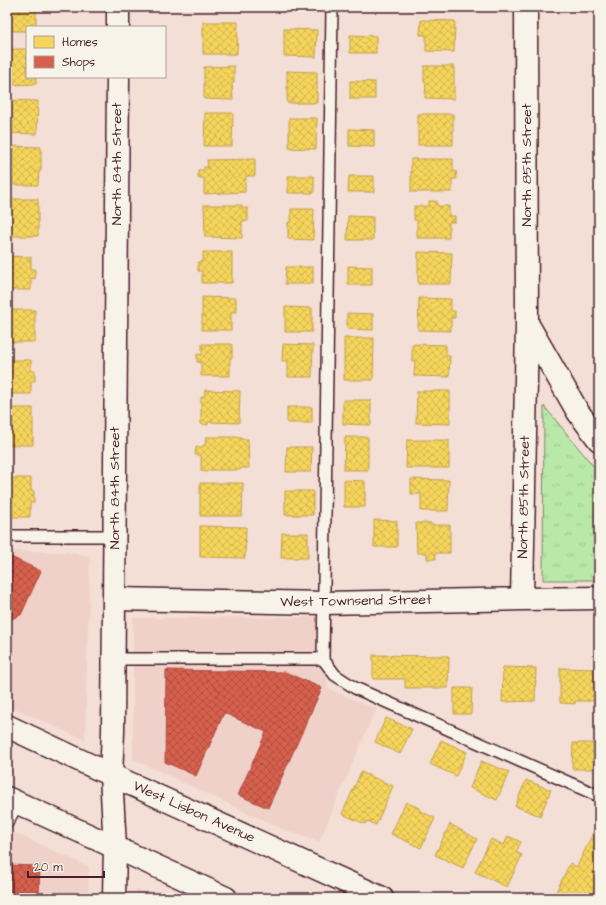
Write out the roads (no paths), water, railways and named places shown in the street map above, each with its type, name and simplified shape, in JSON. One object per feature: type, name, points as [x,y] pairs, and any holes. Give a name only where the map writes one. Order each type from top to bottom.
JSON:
[{"type":"street","points":[[118,7],[118,26]]},
{"type":"street","name":"North 85th Street","points":[[522,598],[528,323],[526,7]]},
{"type":"street","name":"North 84th Street","points":[[114,898],[115,847],[111,775],[113,732],[115,536],[118,78]]},
{"type":"street","name":"North 85th Street","points":[[528,323],[578,412],[599,440]]},
{"type":"street","name":"West Townsend Street","points":[[114,598],[323,603],[522,598],[599,598]]},
{"type":"street","name":"West Lisbon Avenue","points":[[7,726],[382,898]]},
{"type":"street","points":[[13,800],[226,898]]},
{"type":"lane","points":[[332,7],[323,659],[335,675],[355,688],[599,796]]},
{"type":"lane","points":[[7,536],[115,536]]},
{"type":"lane","points":[[113,659],[323,659]]},
{"type":"lane","points":[[7,823],[13,800]]}]
